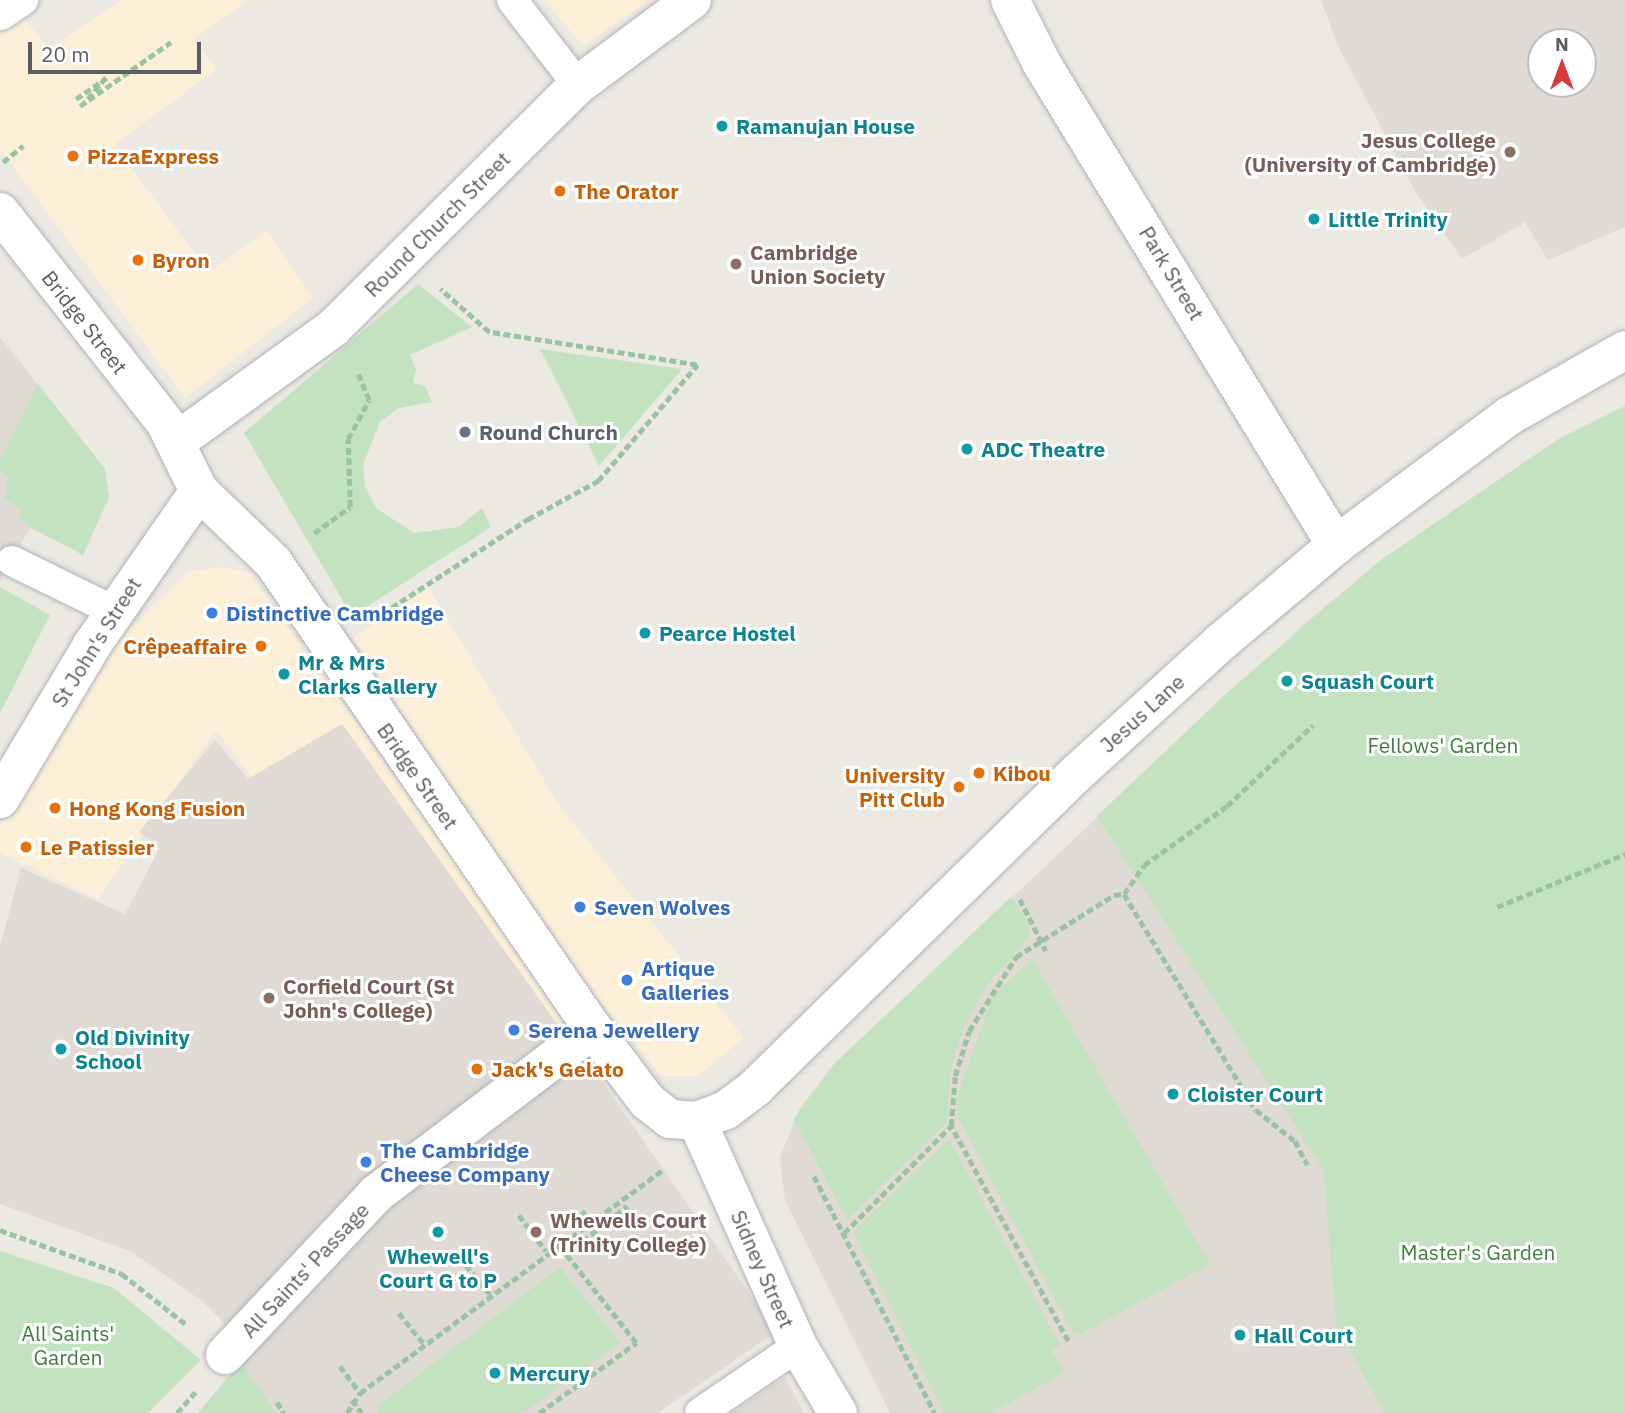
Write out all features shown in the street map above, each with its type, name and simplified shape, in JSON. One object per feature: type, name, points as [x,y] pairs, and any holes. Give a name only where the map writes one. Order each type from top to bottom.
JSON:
[{"type":"street","name":"Round Church Street","points":[[177,441],[333,328],[579,85],[692,0]]},
{"type":"street","name":"Park Street","points":[[1010,0],[1042,64],[1336,545]]},
{"type":"street","name":"Bridge Street","points":[[0,212],[177,441],[187,472],[200,491],[273,562],[329,648],[593,1029],[647,1101],[670,1119],[697,1121]]},
{"type":"street","name":"Jesus Lane","points":[[697,1121],[726,1111],[756,1087],[1077,773],[1336,545],[1509,416],[1625,350]]},
{"type":"street","name":"St John's Street","points":[[0,799],[114,611],[200,491]]},
{"type":"street","name":"All Saints' Passage","points":[[225,1355],[376,1194],[593,1029]]},
{"type":"street","name":"Sidney Street","points":[[697,1121],[798,1346],[838,1413]]},
{"type":"lane","points":[[512,0],[579,85]]},
{"type":"lane","points":[[12,561],[114,611]]},
{"type":"lane","points":[[700,1413],[798,1346]]},
{"type":"path","points":[[76,99],[106,78],[83,104],[171,42]]},
{"type":"path","points":[[0,165],[23,146]]},
{"type":"path","points":[[329,648],[528,519],[598,481],[697,365],[489,332],[404,257]]},
{"type":"path","points":[[273,562],[350,507],[348,439],[369,401],[333,328]]},
{"type":"path","points":[[1068,1341],[951,1126],[955,1076],[969,1031],[1016,957],[1114,895],[1124,894],[1144,865],[1227,806],[1314,725]]},
{"type":"path","points":[[1497,907],[1625,854]]},
{"type":"path","points":[[1016,892],[1046,951]]},
{"type":"path","points":[[1124,894],[1256,1111],[1295,1141],[1308,1165]]},
{"type":"path","points":[[844,1233],[951,1126]]},
{"type":"path","points":[[347,1413],[352,1399],[360,1392],[546,1251],[662,1170]]},
{"type":"path","points":[[814,1176],[935,1413]]},
{"type":"path","points":[[566,1254],[627,1206]]},
{"type":"path","points":[[582,1211],[589,1220]]},
{"type":"path","points":[[519,1215],[546,1251]]},
{"type":"path","name":"All Saints' Passage","points":[[0,1230],[122,1274],[225,1355]]},
{"type":"path","points":[[539,1413],[636,1343],[557,1243]]},
{"type":"path","points":[[459,1257],[490,1294]]},
{"type":"path","points":[[399,1313],[424,1344]]},
{"type":"path","points":[[340,1366],[360,1392]]},
{"type":"path","points":[[352,1399],[362,1413]]},
{"type":"path","points":[[277,1402],[284,1413]]},
{"type":"shaded area","points":[[0,0],[9,0],[49,49],[122,0],[248,0],[194,39],[217,69],[114,145],[209,272],[267,230],[313,298],[185,398],[0,149]]},
{"type":"shaded area","points":[[544,0],[649,0],[583,46]]},
{"type":"shaded area","name":"Jesus College (University of Cambridge)","points":[[1321,0],[1625,0],[1625,227],[1548,260],[1525,222],[1462,259],[1415,191],[1338,46]]},
{"type":"shaded area","points":[[0,337],[105,469],[109,497],[83,555],[30,528],[0,582]]},
{"type":"shaded area","points":[[1625,406],[1625,1413],[890,1413],[785,1200],[780,1157],[800,1108],[834,1064],[1303,625],[1381,560],[1557,440]]},
{"type":"shaded area","points":[[218,567],[248,572],[572,1023],[332,1205],[450,1046],[216,730],[98,899],[0,853],[0,824],[115,644],[187,572]]},
{"type":"shaded area","points":[[429,588],[557,802],[744,1038],[698,1076],[662,1076],[573,970],[353,638]]},
{"type":"shaded area","name":"Corfield Court (St John's College)","points":[[342,724],[563,1032],[320,1223],[229,1328],[202,1301],[132,1252],[0,1204],[0,947],[21,868],[125,914],[160,848],[139,832],[215,740],[248,779]]},
{"type":"shaded area","name":"Whewells Court (Trinity College)","points":[[586,1058],[776,1332],[658,1413],[198,1413],[250,1350],[406,1192]]},
{"type":"shaded area","points":[[785,1377],[804,1413],[731,1413]]},
{"type":"green space","points":[[418,284],[472,327],[410,355],[416,369],[413,383],[425,386],[432,402],[399,408],[380,422],[363,464],[365,487],[376,508],[414,533],[459,527],[482,508],[491,527],[352,616],[244,433]]},
{"type":"green space","points":[[540,349],[682,369],[599,466]]},
{"type":"green space","points":[[38,384],[105,469],[109,497],[83,555],[19,520],[20,508],[5,499],[8,477],[0,470],[0,460]]},
{"type":"green space","name":"Fellows' Garden","points":[[1625,406],[1625,1413],[1384,1413],[1336,1324],[1324,1171],[1097,816],[1230,690],[1381,560],[1557,440]]},
{"type":"green space","points":[[0,587],[50,615],[0,713]]},
{"type":"green space","points":[[1011,897],[1029,926],[1029,937],[985,988],[963,1029],[950,1072],[947,1122],[847,1220],[794,1119],[834,1064]]},
{"type":"green space","points":[[1032,959],[1210,1264],[1075,1337],[959,1119],[956,1101],[992,997]]},
{"type":"green space","points":[[949,1139],[1060,1345],[1051,1350],[1065,1372],[991,1413],[944,1413],[853,1232]]},
{"type":"green space","name":"All Saints' Garden","points":[[0,1251],[114,1288],[201,1360],[148,1413],[0,1413]]},
{"type":"green space","points":[[560,1267],[620,1343],[523,1413],[378,1413],[379,1405]]},
{"type":"green space","points":[[241,1362],[276,1413],[198,1413]]},
{"type":"place","name":"Ramanujan House","points":[[722,126]]},
{"type":"place","name":"Jesus College (University of Cambridge)","points":[[1510,152]]},
{"type":"place","name":"PizzaExpress","points":[[73,156]]},
{"type":"place","name":"The Orator","points":[[560,191]]},
{"type":"place","name":"Little Trinity","points":[[1314,219]]},
{"type":"place","name":"Byron","points":[[138,260]]},
{"type":"place","name":"Cambridge Union Society","points":[[736,264]]},
{"type":"place","name":"Round Church","points":[[465,432]]},
{"type":"place","name":"ADC Theatre","points":[[967,449]]},
{"type":"place","name":"Distinctive Cambridge","points":[[212,613]]},
{"type":"place","name":"Pearce Hostel","points":[[645,633]]},
{"type":"place","name":"Crêpeaffaire","points":[[261,646]]},
{"type":"place","name":"Mr & Mrs Clarks Gallery","points":[[284,674]]},
{"type":"place","name":"Squash Court","points":[[1287,681]]},
{"type":"place","name":"Kibou","points":[[979,773]]},
{"type":"place","name":"University Pitt Club","points":[[959,787]]},
{"type":"place","name":"Hong Kong Fusion","points":[[55,808]]},
{"type":"place","name":"Le Patissier","points":[[26,847]]},
{"type":"place","name":"Seven Wolves","points":[[580,907]]},
{"type":"place","name":"Artique Galleries","points":[[627,980]]},
{"type":"place","name":"Corfield Court (St John's College)","points":[[269,998]]},
{"type":"place","name":"Serena Jewellery","points":[[514,1030]]},
{"type":"place","name":"Old Divinity School","points":[[61,1049]]},
{"type":"place","name":"Jack's Gelato","points":[[477,1069]]},
{"type":"place","name":"Cloister Court","points":[[1173,1094]]},
{"type":"place","name":"The Cambridge Cheese Company","points":[[366,1162]]},
{"type":"place","name":"Whewell's Court G to P","points":[[438,1232]]},
{"type":"place","name":"Whewells Court (Trinity College)","points":[[536,1232]]},
{"type":"place","name":"Hall Court","points":[[1240,1335]]},
{"type":"place","name":"Mercury","points":[[495,1373]]},
{"type":"park label","name":"Master's Garden","points":[[1478,1252]]}]
